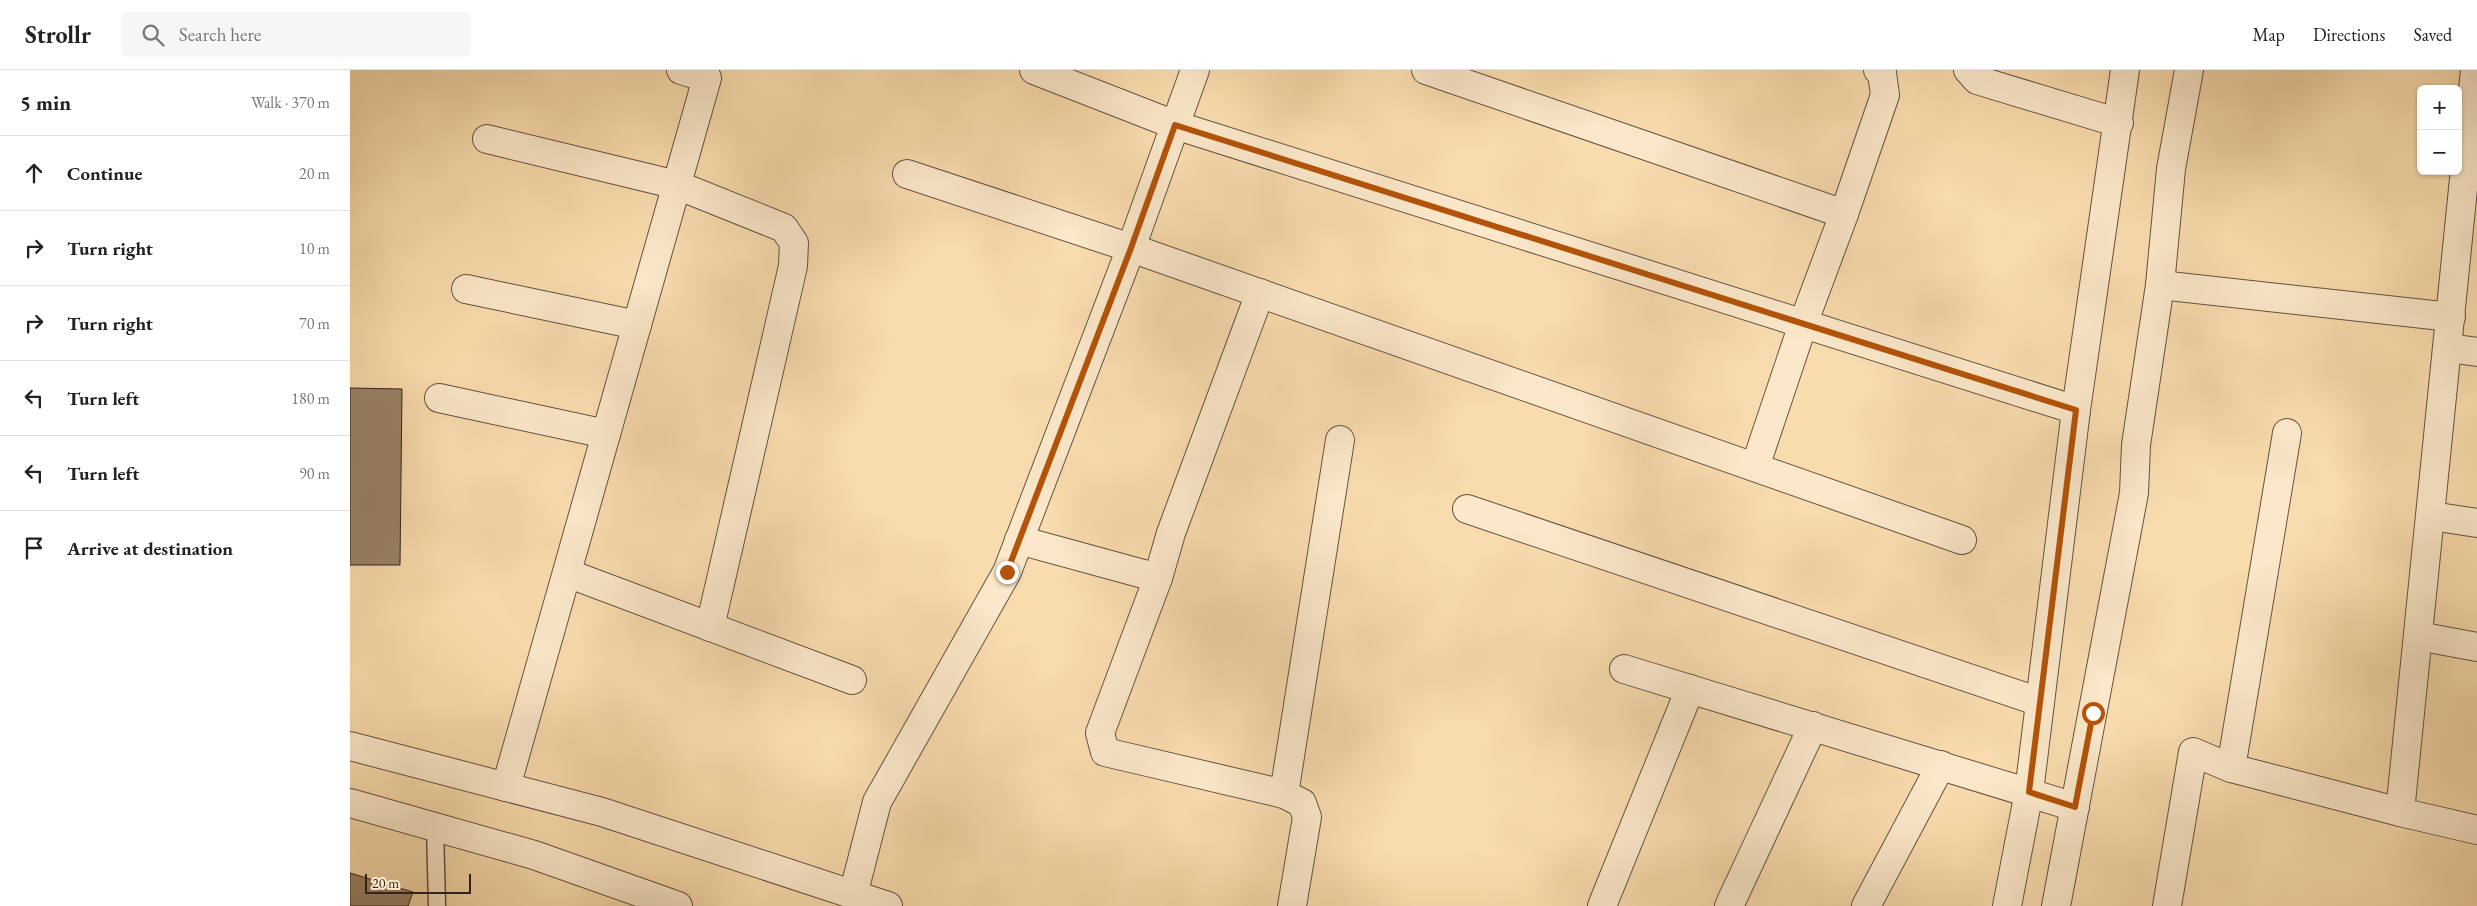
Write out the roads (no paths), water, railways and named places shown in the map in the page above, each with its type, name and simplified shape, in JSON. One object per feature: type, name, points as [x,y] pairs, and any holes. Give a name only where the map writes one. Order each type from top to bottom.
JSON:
[{"type":"street","points":[[506,787],[707,78],[681,70]]},
{"type":"street","points":[[1034,70],[1175,125],[2076,410]]},
{"type":"street","points":[[853,895],[876,802],[1007,572],[1131,248],[1195,70]]},
{"type":"street","points":[[1426,70],[1844,214]]},
{"type":"street","points":[[1755,467],[1803,324],[1844,214],[1884,95],[1882,73],[1878,70]]},
{"type":"street","points":[[1968,70],[1977,80],[2119,123]]},
{"type":"street","points":[[2007,906],[2029,792],[2076,410],[2119,123],[2125,70]]},
{"type":"street","points":[[2056,906],[2134,493],[2136,445],[2160,285],[2171,169],[2189,70]]},
{"type":"street","points":[[2400,812],[2451,317],[2469,221],[2475,70]]},
{"type":"street","points":[[487,139],[677,185],[784,228],[794,243],[793,266],[710,627]]},
{"type":"street","points":[[907,174],[1131,248],[1962,540]]},
{"type":"street","points":[[2160,285],[2451,317]]},
{"type":"street","points":[[466,289],[637,324]]},
{"type":"street","points":[[1260,293],[1171,534],[1158,578],[1100,733],[1105,752],[1284,794],[1302,803],[1307,817],[1292,906]]},
{"type":"street","points":[[2448,348],[2477,352]]},
{"type":"street","points":[[439,398],[606,434]]},
{"type":"street","points":[[2231,768],[2287,433]]},
{"type":"street","points":[[1284,794],[1340,440]]},
{"type":"street","points":[[1468,509],[2040,702]]},
{"type":"street","points":[[2431,516],[2477,523]]},
{"type":"street","points":[[1019,540],[1158,578]]},
{"type":"street","points":[[567,573],[852,680]]},
{"type":"street","points":[[2418,636],[2477,646]]},
{"type":"street","points":[[1624,669],[2075,807]]},
{"type":"street","points":[[1602,906],[1690,689]]},
{"type":"street","points":[[1729,906],[1813,726]]},
{"type":"street","points":[[350,746],[602,812],[888,906]]},
{"type":"street","points":[[2167,906],[2194,752],[2231,768],[2477,830]]},
{"type":"street","points":[[1866,906],[1941,765]]},
{"type":"street","points":[[350,803],[534,855],[678,906]]},
{"type":"lane","points":[[435,827],[437,906]]}]
